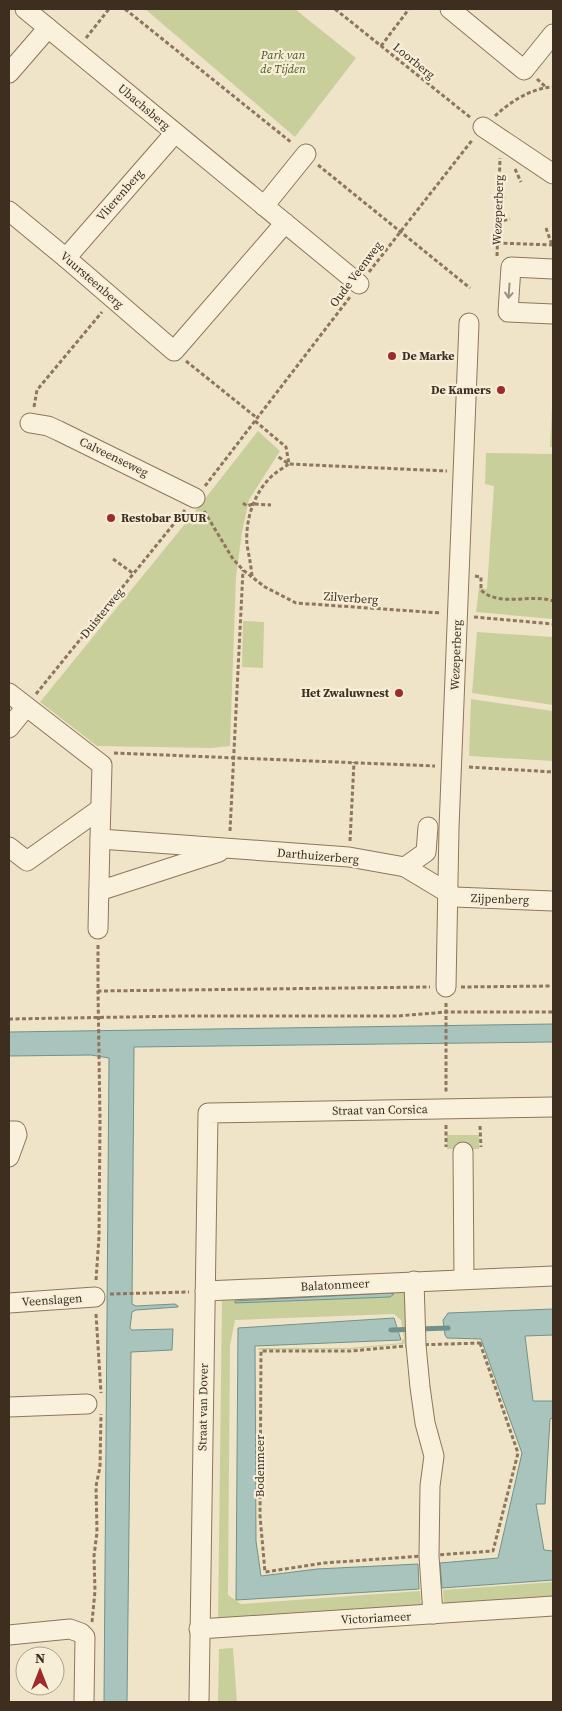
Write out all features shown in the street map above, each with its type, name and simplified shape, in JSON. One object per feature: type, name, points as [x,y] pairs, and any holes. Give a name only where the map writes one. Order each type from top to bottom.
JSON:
[{"type":"street","name":"Ubachsberg","points":[[25,9],[359,284]]},
{"type":"street","points":[[450,9],[524,70],[553,34]]},
{"type":"street","points":[[9,73],[48,28]]},
{"type":"street","points":[[483,128],[553,174]]},
{"type":"street","name":"Vlierenberg","points":[[66,258],[175,132]]},
{"type":"street","points":[[264,206],[306,154]]},
{"type":"street","name":"Vuursteenberg","points":[[9,211],[174,351]]},
{"type":"street","points":[[174,351],[285,223]]},
{"type":"street","points":[[553,269],[504,266],[508,312],[553,314]]},
{"type":"street","name":"Wezeperberg","points":[[446,987],[449,828],[468,323]]},
{"type":"street","name":"Calveenseweg","points":[[30,423],[48,426],[60,431],[195,498]]},
{"type":"street","points":[[9,692],[102,765],[98,929]]},
{"type":"street","points":[[9,728],[26,707]]},
{"type":"street","points":[[9,847],[27,861],[100,809]]},
{"type":"street","points":[[405,867],[426,852],[428,826]]},
{"type":"street","name":"Darthuizerberg","points":[[100,839],[349,856],[405,867],[448,893]]},
{"type":"street","name":"Darthuizerberg","points":[[98,891],[229,849]]},
{"type":"street","name":"Zijpenberg","points":[[448,893],[455,897],[553,901]]},
{"type":"street","name":"Straat van Corsica","points":[[208,1112],[553,1108]]},
{"type":"street","name":"Straat van Dover","points":[[198,1702],[208,1112]]},
{"type":"street","points":[[9,1131],[16,1131],[17,1135],[9,1157]]},
{"type":"street","points":[[464,1152],[464,1279]]},
{"type":"street","name":"Balatonmeer","points":[[205,1291],[553,1276]]},
{"type":"street","points":[[414,1281],[416,1342],[425,1423],[434,1456],[430,1486],[429,1559],[432,1608]]},
{"type":"street","name":"Veenslagen","points":[[9,1303],[99,1296]]},
{"type":"street","points":[[9,1407],[97,1406]]},
{"type":"street","name":"Victoriameer","points":[[199,1629],[432,1608],[553,1606]]},
{"type":"street","points":[[9,1635],[70,1629],[81,1633],[85,1637],[84,1702]]},
{"type":"path","points":[[76,51],[109,9]]},
{"type":"path","points":[[125,9],[470,288]]},
{"type":"path","name":"Loorberg","points":[[335,9],[483,128]]},
{"type":"path","points":[[380,46],[409,9]]},
{"type":"path","name":"Oude Veenweg","points":[[195,498],[400,231],[483,128],[499,112],[519,98],[538,90],[553,88]]},
{"type":"path","name":"Wezeperberg","points":[[500,140],[496,243],[504,266]]},
{"type":"path","points":[[498,196],[505,198]]},
{"type":"path","points":[[497,222],[510,219]]},
{"type":"path","points":[[496,243],[553,245],[546,228]]},
{"type":"path","points":[[30,423],[37,390],[113,299]]},
{"type":"path","points":[[174,351],[286,447],[290,464]]},
{"type":"path","points":[[277,456],[290,464],[463,472]]},
{"type":"path","points":[[252,577],[247,545],[248,518],[257,495],[272,475],[290,464]]},
{"type":"path","name":"Zilverberg","points":[[195,498],[233,560],[265,588],[296,603],[553,624]]},
{"type":"path","name":"Duisterweg","points":[[26,707],[195,498]]},
{"type":"path","points":[[242,503],[247,506],[253,504],[271,505]]},
{"type":"path","points":[[113,559],[134,574]]},
{"type":"path","points":[[229,849],[243,570]]},
{"type":"path","points":[[459,576],[481,577],[481,590],[486,595],[496,598],[544,597],[553,601]]},
{"type":"path","points":[[110,753],[452,766],[553,772]]},
{"type":"path","points":[[349,856],[354,762]]},
{"type":"path","points":[[85,1637],[92,1621],[95,1591],[96,1486],[100,1467],[97,1406],[100,1120],[97,1026],[98,929]]},
{"type":"path","points":[[98,991],[553,986]]},
{"type":"path","points":[[446,1012],[446,1152],[481,1152],[480,1109]]},
{"type":"path","points":[[9,1019],[208,1015],[398,1016],[446,1012],[553,1012]]},
{"type":"path","points":[[99,1296],[205,1291]]},
{"type":"path","name":"Bodenmeer","points":[[416,1342],[480,1343],[518,1453],[492,1551],[429,1559],[324,1563],[266,1572],[260,1516],[261,1351],[351,1351],[416,1342]]},
{"type":"green space","name":"Park van de Tijden","points":[[145,9],[295,9],[356,58],[295,137]]},
{"type":"green space","points":[[553,388],[553,447],[550,447]]},
{"type":"green space","points":[[258,431],[280,451],[249,500],[242,532],[236,577],[230,746],[212,748],[97,746],[40,702]]},
{"type":"green space","points":[[486,453],[553,454],[553,619],[476,612],[479,588],[487,589],[494,486],[485,484]]},
{"type":"green space","points":[[243,621],[264,622],[263,668],[242,667]]},
{"type":"green space","points":[[477,632],[553,637],[553,705],[472,693]]},
{"type":"green space","points":[[471,699],[553,711],[553,761],[469,756]]},
{"type":"green space","points":[[447,1135],[479,1135],[479,1149],[447,1149]]},
{"type":"green space","points":[[403,1289],[409,1297],[411,1343],[354,1349],[258,1350],[259,1348],[350,1348],[401,1343],[404,1338],[401,1320],[394,1314],[235,1320],[230,1346],[228,1595],[241,1604],[420,1591],[420,1602],[423,1602],[420,1608],[218,1624],[222,1296]]},
{"type":"green space","points":[[553,1582],[553,1600],[444,1608],[443,1590]]},
{"type":"green space","points":[[233,1648],[237,1702],[218,1702],[219,1649]]},
{"type":"water","points":[[553,1024],[553,1042],[134,1047],[132,1304],[136,1306],[175,1304],[178,1307],[136,1310],[132,1312],[130,1328],[132,1330],[173,1329],[172,1350],[131,1352],[127,1702],[104,1702],[109,1058],[91,1055],[9,1056],[9,1032]]},
{"type":"water","points":[[394,1294],[390,1297],[235,1303],[235,1301]]},
{"type":"water","points":[[553,1309],[553,1335],[525,1336],[533,1401],[553,1401],[553,1418],[550,1419],[545,1504],[536,1504],[544,1550],[553,1551],[553,1580],[442,1588],[440,1563],[498,1558],[522,1453],[481,1339],[447,1338],[443,1320],[448,1313]]},
{"type":"water","points":[[394,1318],[401,1340],[255,1346],[256,1541],[261,1576],[317,1569],[418,1564],[419,1589],[236,1600],[238,1328]]},
{"type":"waterway","points":[[391,1330],[448,1328]]},
{"type":"place","name":"De Marke","points":[[392,356]]},
{"type":"place","name":"De Kamers","points":[[501,390]]},
{"type":"place","name":"Restobar BUUR","points":[[111,518]]},
{"type":"place","name":"Het Zwaluwnest","points":[[399,693]]}]
